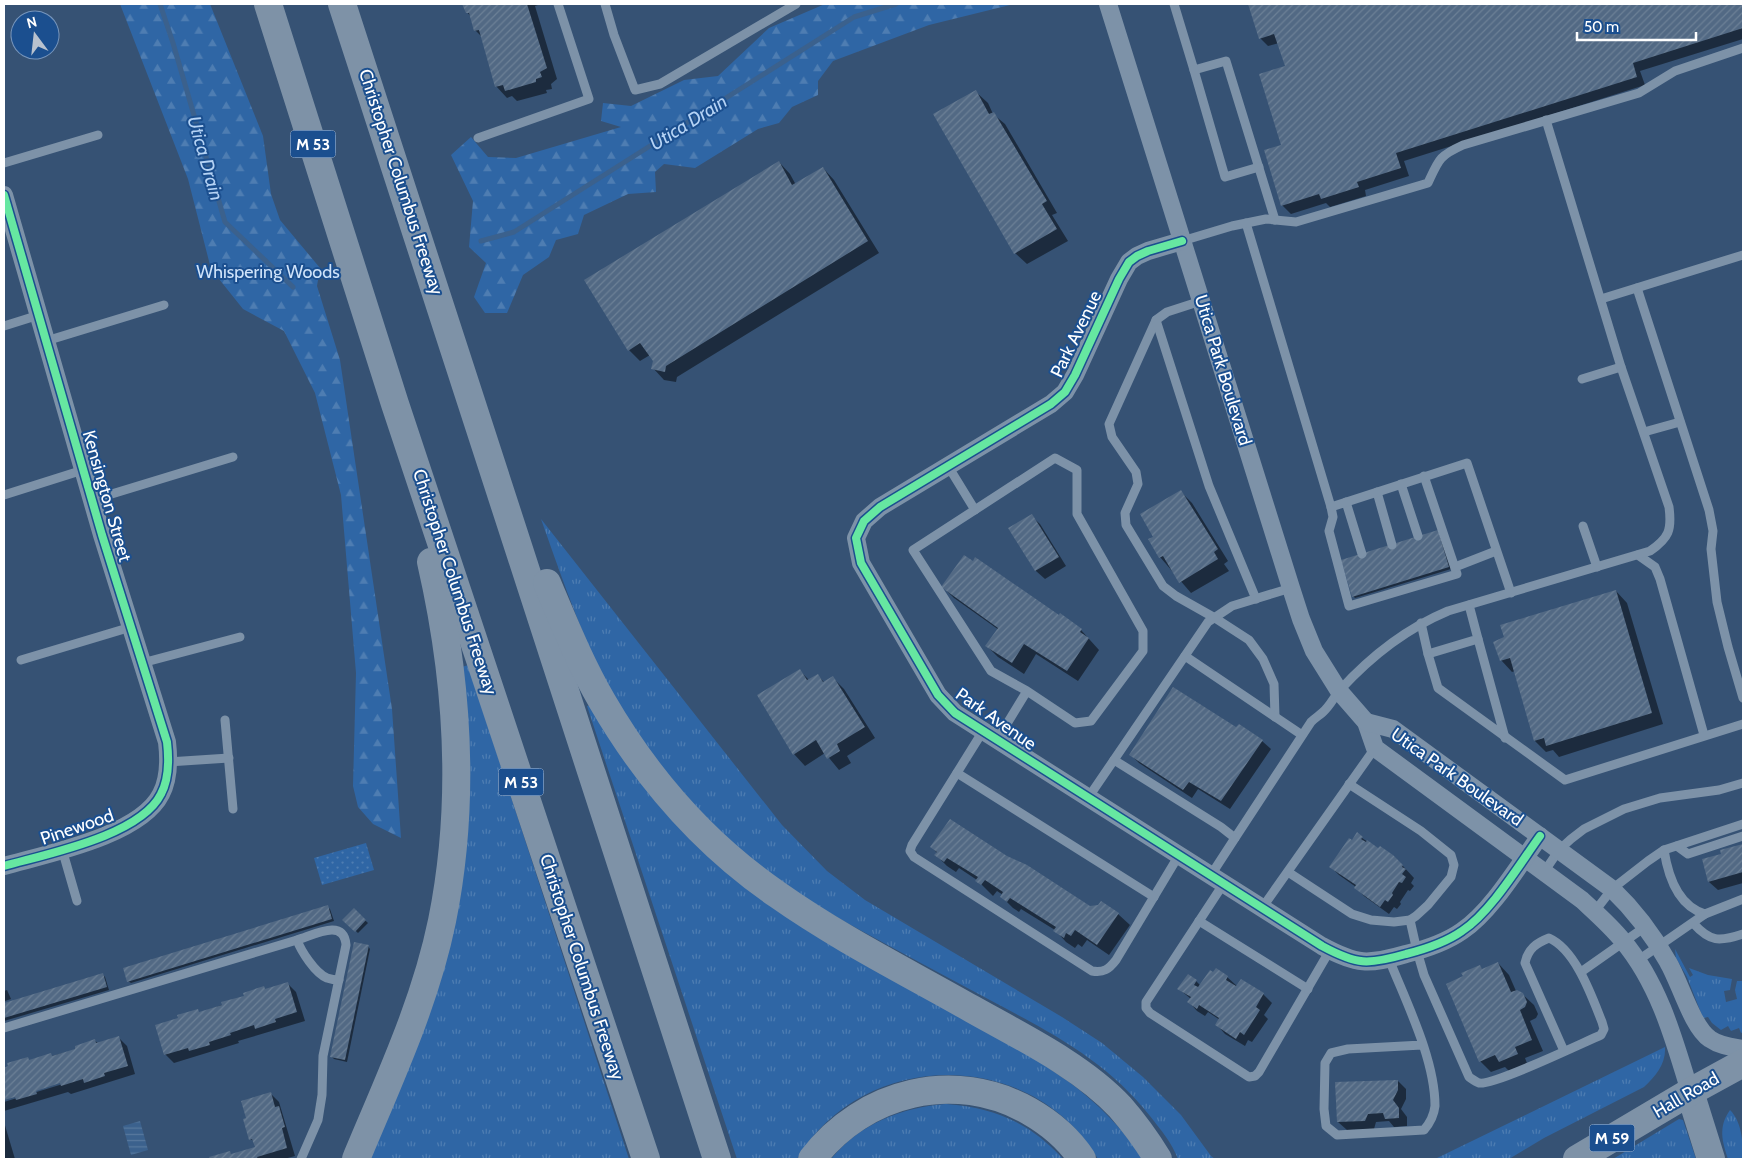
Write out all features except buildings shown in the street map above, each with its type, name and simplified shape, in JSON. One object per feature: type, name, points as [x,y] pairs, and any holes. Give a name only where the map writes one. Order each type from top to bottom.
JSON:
[{"type":"highway","name":"Christopher Columbus Freeway","points":[[268,4],[396,404],[646,1159]]},
{"type":"highway","name":"Christopher Columbus Freeway","points":[[342,4],[718,1159]]},
{"type":"highway","points":[[356,1159],[425,986],[442,922],[451,860],[456,792],[455,709],[442,607],[396,404]]},
{"type":"highway","points":[[487,449],[582,662],[601,700],[635,754],[669,797],[692,822],[732,860],[799,909],[1055,1056],[1100,1088],[1133,1123],[1158,1159]]},
{"type":"highway","name":"Hall Road","points":[[1577,1159],[1743,1063]]},
{"type":"highway","points":[[812,1159],[836,1134],[855,1119],[875,1107],[921,1091],[941,1089],[966,1090],[991,1095],[1015,1103],[1040,1117],[1059,1132],[1082,1159]]},
{"type":"highway","points":[[1690,1092],[1711,1159]]},
{"type":"street","name":"Utica Park Boulevard","points":[[1108,4],[1291,588],[1311,644],[1339,691],[1366,722],[1375,748],[1582,900],[1624,942],[1637,960],[1659,999],[1690,1092]]},
{"type":"street","name":"Kensington Street","points":[[4,195],[92,500],[166,742],[168,762],[166,780],[162,794],[154,805]]},
{"type":"street","name":"Park Avenue","points":[[1182,241],[1148,251],[1129,262],[1065,392],[1051,404],[880,507],[864,521],[856,538],[861,563],[938,695],[955,713],[1262,908],[1346,958],[1359,961],[1389,959],[1438,945],[1465,929],[1492,902],[1540,836]]},
{"type":"street","name":"Utica Park Boulevard","points":[[1366,722],[1393,729],[1612,889],[1634,912],[1659,946],[1677,979],[1699,1028],[1710,1039],[1725,1046],[1743,1049]]},
{"type":"street","name":"Pinewood","points":[[4,866],[120,830],[154,805]]},
{"type":"lane","points":[[478,138],[589,99],[558,4]]},
{"type":"lane","points":[[605,4],[614,35],[635,90],[660,84],[796,4]]},
{"type":"lane","points":[[1174,4],[1224,177],[1258,167]]},
{"type":"lane","points":[[1182,241],[1266,219],[1296,222],[1428,183],[1437,163],[1445,153],[1464,145],[1639,93],[1676,71],[1743,48]]},
{"type":"lane","points":[[1194,70],[1226,61],[1275,220]]},
{"type":"lane","points":[[1330,950],[1260,1072],[1255,1076],[1249,1077],[1150,1013],[1146,1008],[1146,1002],[1199,922],[1235,838],[1302,735],[1339,691],[1381,651],[1421,623],[1448,611],[1650,551],[1662,544],[1668,534],[1671,521],[1667,501],[1621,367],[1546,120]]},
{"type":"lane","points":[[4,162],[98,135]]},
{"type":"lane","points":[[1246,223],[1332,507],[1333,517],[1329,531],[1349,606],[1375,594],[1429,578],[1457,574],[1424,476]]},
{"type":"lane","points":[[1601,299],[1743,255]]},
{"type":"lane","points":[[1637,288],[1709,510],[1713,531],[1711,549],[1717,602],[1743,698]]},
{"type":"lane","points":[[1201,301],[1167,312],[1156,320],[1109,424],[1112,437],[1136,472],[1138,484],[1125,513],[1126,525],[1164,586],[1176,596],[1250,640],[1263,658],[1274,684],[1275,717]]},
{"type":"lane","points":[[46,341],[164,305]]},
{"type":"lane","points":[[4,326],[39,315]]},
{"type":"lane","points":[[1156,320],[1209,486],[1256,599]]},
{"type":"lane","points":[[1582,379],[1621,367]]},
{"type":"lane","points":[[1644,432],[1680,422]]},
{"type":"lane","points":[[92,500],[233,457]]},
{"type":"lane","points":[[1055,458],[1077,470],[1077,514],[1143,631],[1143,652],[1091,721],[1075,723],[1027,692],[991,671],[913,550],[1055,458]]},
{"type":"lane","points":[[1332,507],[1467,463],[1511,593]]},
{"type":"lane","points":[[948,466],[975,510]]},
{"type":"lane","points":[[4,494],[84,470]]},
{"type":"lane","points":[[1401,484],[1418,536]]},
{"type":"lane","points":[[1377,492],[1392,544]]},
{"type":"lane","points":[[1346,502],[1362,554]]},
{"type":"lane","points":[[1583,526],[1596,568]]},
{"type":"lane","points":[[1455,567],[1496,551]]},
{"type":"lane","points":[[1638,555],[1655,567],[1660,579],[1704,735]]},
{"type":"lane","points":[[1088,798],[1208,622],[1232,606],[1291,588]]},
{"type":"lane","points":[[1468,605],[1505,738]]},
{"type":"lane","points":[[1421,623],[1438,688],[1565,780],[1743,724]]},
{"type":"lane","points":[[21,660],[131,627]]},
{"type":"lane","points":[[142,664],[240,637]]},
{"type":"lane","points":[[1428,654],[1478,640]]},
{"type":"lane","points":[[1185,656],[1302,735]]},
{"type":"lane","points":[[1027,692],[957,772],[912,845],[910,852],[914,857],[1092,971],[1100,972],[1109,969],[1116,960],[1179,855]]},
{"type":"lane","points":[[225,720],[233,809]]},
{"type":"lane","points":[[1262,908],[1375,748]]},
{"type":"lane","points":[[168,762],[229,758]]},
{"type":"lane","points":[[1114,760],[1221,827],[1235,838]]},
{"type":"lane","points":[[957,772],[1154,897]]},
{"type":"lane","points":[[1544,872],[1559,850],[1584,829],[1624,808],[1660,798],[1712,792],[1743,783]]},
{"type":"lane","points":[[1288,872],[1352,914],[1371,920],[1394,922],[1410,920],[1416,916],[1428,905],[1451,877],[1454,865],[1451,855],[1421,831],[1349,784]]},
{"type":"lane","points":[[1595,912],[1612,889],[1648,860],[1664,850],[1743,824]]},
{"type":"lane","points":[[1677,846],[1688,854],[1743,836]]},
{"type":"lane","points":[[62,849],[77,902]]},
{"type":"lane","points":[[1664,850],[1668,871],[1677,891],[1695,911],[1705,914]]},
{"type":"lane","points":[[1637,960],[1705,914],[1743,899]]},
{"type":"lane","points":[[1410,920],[1424,975],[1469,1078],[1480,1083],[1494,1081],[1564,1051],[1600,1035],[1604,1029],[1581,972],[1557,942],[1549,938],[1541,941],[1527,953],[1525,963],[1564,1051]]},
{"type":"lane","points":[[1199,922],[1308,989]]},
{"type":"lane","points":[[1693,922],[1701,932],[1710,938],[1722,940],[1743,934]]},
{"type":"lane","points":[[1581,972],[1645,927]]},
{"type":"lane","points":[[4,1028],[333,929],[341,931],[346,936],[346,945],[323,1056],[319,1114],[301,1159]]},
{"type":"lane","points":[[297,940],[304,956],[318,971],[325,977],[339,980]]},
{"type":"lane","points":[[1389,959],[1422,1044],[1430,1068],[1435,1107],[1431,1121],[1424,1130],[1391,1133],[1337,1135],[1326,1126],[1324,1109],[1325,1064],[1331,1053],[1348,1049],[1422,1044]]},
{"type":"green space","name":"Whispering Woods","points":[[120,4],[210,4],[263,136],[271,194],[280,220],[320,268],[317,286],[340,360],[392,709],[401,838],[373,824],[358,807],[353,786],[356,673],[341,495],[315,393],[284,331],[243,309],[211,269],[188,179]]},
{"type":"green space","points":[[825,4],[1014,4],[929,25],[833,61],[818,81],[818,95],[792,107],[779,123],[758,129],[695,168],[664,164],[655,172],[656,192],[628,194],[584,215],[578,234],[556,240],[549,257],[523,275],[507,313],[485,313],[474,297],[486,263],[469,247],[473,201],[451,155],[471,137],[488,157],[516,158],[621,127],[601,121],[603,103],[631,106],[684,80],[718,76],[769,28]]},
{"type":"green space","points":[[541,519],[782,825],[827,871],[865,900],[1062,1017],[1102,1043],[1143,1077],[1181,1115],[1215,1159],[1178,1159],[1162,1132],[1133,1096],[1096,1063],[1033,1023],[822,908],[768,871],[717,830],[660,765],[625,716],[605,681],[581,627]]},
{"type":"green space","points":[[468,665],[629,1159],[369,1159],[428,1007],[462,667]]},
{"type":"green space","points":[[592,705],[660,804],[1069,1082],[1109,1117],[1127,1137],[1142,1159],[1098,1159],[1069,1122],[1033,1096],[991,1080],[948,1075],[904,1080],[863,1096],[826,1122],[797,1159],[737,1159],[587,706]]},
{"type":"green space","points":[[366,843],[374,870],[322,885],[314,858]]},
{"type":"green space","points":[[1675,949],[1690,977],[1693,975],[1689,968],[1708,975],[1732,979],[1730,990],[1724,991],[1726,1002],[1737,999],[1735,990],[1737,981],[1743,981],[1743,1032],[1741,1033],[1739,1028],[1731,1031],[1728,1026],[1721,1030],[1708,1017],[1703,1018],[1687,977],[1676,958]]},
{"type":"green space","points":[[1665,1047],[1662,1064],[1644,1087],[1544,1138],[1509,1159],[1435,1159]]},
{"type":"green space","points":[[946,1104],[981,1109],[1011,1120],[1038,1136],[1063,1159],[831,1159],[842,1147],[868,1127],[898,1113]]},
{"type":"green space","points":[[1730,1110],[1737,1120],[1739,1127],[1743,1159],[1728,1159],[1724,1146],[1722,1134],[1724,1122]]},
{"type":"green space","points":[[1679,1119],[1683,1120],[1696,1159],[1613,1159]]},
{"type":"shaded area","points":[[140,1121],[148,1150],[131,1155],[123,1126]]},
{"type":"waterway","name":"Utica Drain","points":[[160,4],[225,222],[293,287]]},
{"type":"waterway","name":"Utica Drain","points":[[481,241],[514,232],[854,17],[896,4]]},
{"type":"cycle path","points":[[4,195],[102,535],[167,742],[168,762],[166,782],[161,794],[150,809],[134,821],[113,832],[67,849],[4,866]]},
{"type":"cycle path","points":[[1182,241],[1148,251],[1129,262],[1065,392],[1051,404],[880,507],[864,521],[856,538],[861,563],[938,695],[955,713],[1322,946],[1354,960],[1372,961],[1393,958],[1435,945],[1462,931],[1473,923],[1494,900],[1540,836]]}]
